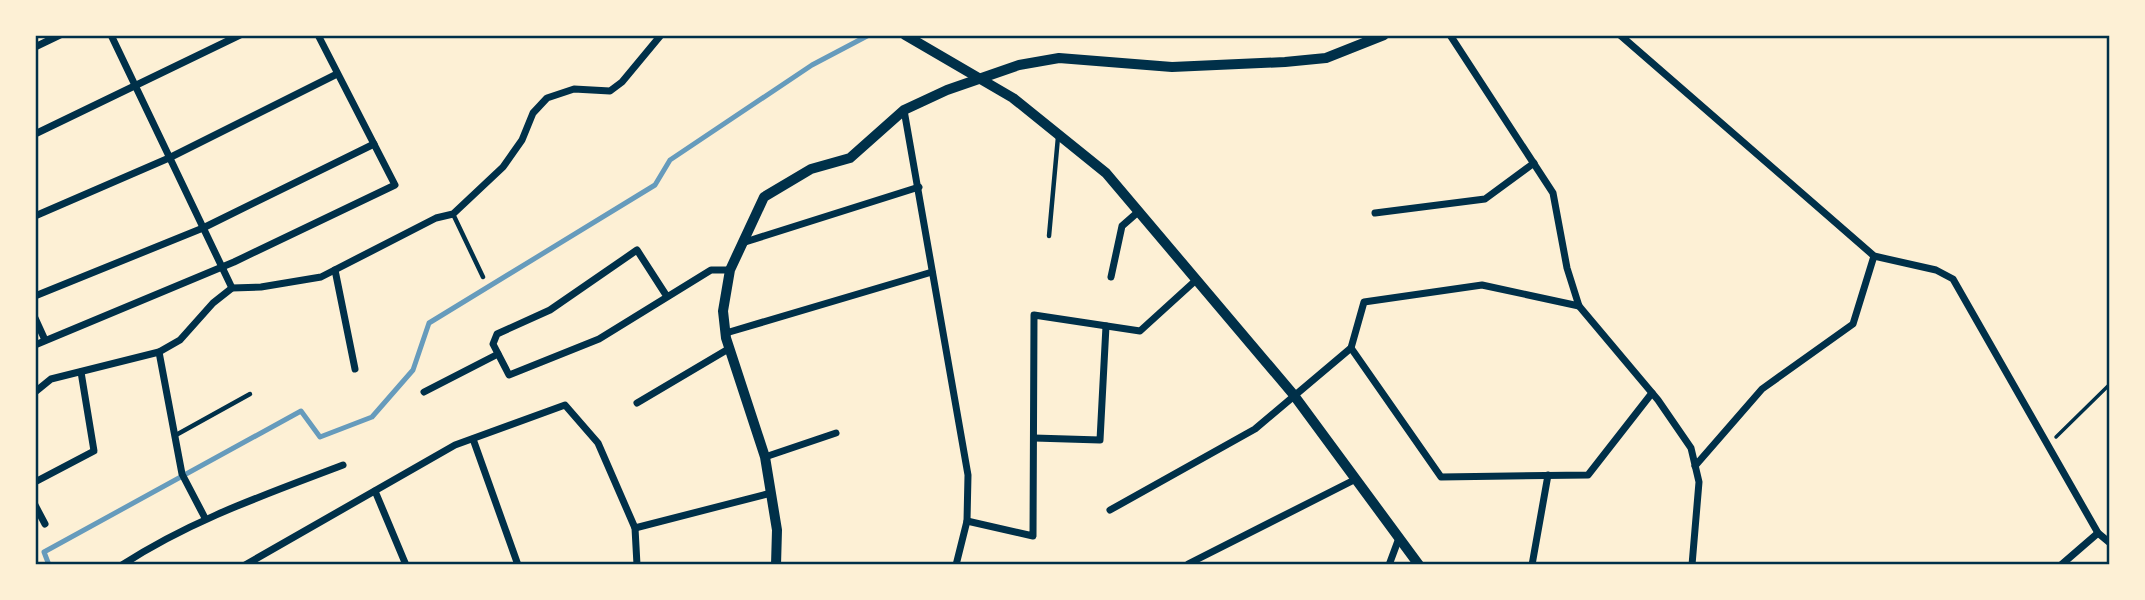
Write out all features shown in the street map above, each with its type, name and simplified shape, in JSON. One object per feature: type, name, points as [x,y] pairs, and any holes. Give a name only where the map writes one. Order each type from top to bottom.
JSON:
[{"type":"street","points":[[35,47],[60,35]]},
{"type":"street","points":[[111,35],[232,288]]},
{"type":"street","points":[[35,134],[240,35]]},
{"type":"street","points":[[35,345],[221,268],[396,185],[318,35]]},
{"type":"street","points":[[35,392],[51,379],[159,352],[180,340],[232,288],[261,287],[321,277],[436,218],[453,214],[503,166],[522,140],[540,103],[563,91],[610,91],[622,82],[661,35]]},
{"type":"street","points":[[905,35],[1013,98],[1106,173],[1293,394],[1419,565]]},
{"type":"street","points":[[776,565],[777,530],[765,457],[730,348],[723,311],[730,270],[764,197],[811,169],[850,158],[904,110],[1019,65],[1059,58],[1172,67],[1326,58],[1384,35]]},
{"type":"street","points":[[1450,35],[1553,193],[1567,268],[1579,306],[1652,393],[1691,448],[1699,482],[1692,565]]},
{"type":"street","points":[[1620,35],[1874,256],[1936,270],[1953,279],[2098,533],[2110,543]]},
{"type":"street","points":[[35,216],[169,158],[337,74]]},
{"type":"street","points":[[904,110],[968,475],[967,521],[956,565]]},
{"type":"street","points":[[35,296],[203,228],[374,144]]},
{"type":"street","points":[[1374,213],[1485,199],[1534,163]]},
{"type":"street","points":[[741,243],[919,187]]},
{"type":"street","points":[[1111,277],[1122,226],[1138,212]]},
{"type":"street","points":[[666,295],[638,250],[550,310],[497,334],[493,344],[509,375],[599,339],[666,295],[711,270],[730,270]]},
{"type":"street","points":[[1695,466],[1762,389],[1853,324],[1874,256]]},
{"type":"street","points":[[335,270],[355,369]]},
{"type":"street","points":[[726,333],[932,272]]},
{"type":"street","points":[[967,521],[1033,536],[1034,315],[1140,331],[1195,281]]},
{"type":"street","points":[[1110,510],[1255,429],[1293,394],[1351,348],[1364,302],[1482,285],[1579,306]]},
{"type":"street","points":[[35,318],[45,340]]},
{"type":"street","points":[[1034,438],[1100,440],[1106,326]]},
{"type":"street","points":[[638,404],[730,348]]},
{"type":"street","points":[[1351,348],[1441,477],[1588,475],[1652,393]]},
{"type":"street","points":[[159,352],[182,474],[205,518]]},
{"type":"street","points":[[424,392],[498,354]]},
{"type":"street","points":[[35,482],[94,451],[81,372]]},
{"type":"street","points":[[245,565],[455,445],[565,405],[598,443],[635,528],[638,565]]},
{"type":"street","points":[[765,457],[836,433]]},
{"type":"street","points":[[473,439],[518,565]]},
{"type":"street","points":[[122,565],[157,542],[205,518],[343,465]]},
{"type":"street","points":[[1532,565],[1548,475]]},
{"type":"street","points":[[1188,564],[1356,479]]},
{"type":"street","points":[[375,491],[406,565]]},
{"type":"street","points":[[635,528],[771,493]]},
{"type":"street","points":[[35,505],[45,524]]},
{"type":"street","points":[[2061,565],[2098,533]]},
{"type":"street","points":[[1390,565],[1399,537]]},
{"type":"lane","points":[[1049,236],[1058,133]]},
{"type":"lane","points":[[453,214],[482,276]]},
{"type":"lane","points":[[175,436],[250,394]]},
{"type":"path","points":[[2047,446],[2110,384]]},
{"type":"waterway","points":[[49,565],[44,552],[301,411],[320,437],[372,417],[413,370],[429,323],[655,185],[670,160],[812,65],[869,35]]}]
